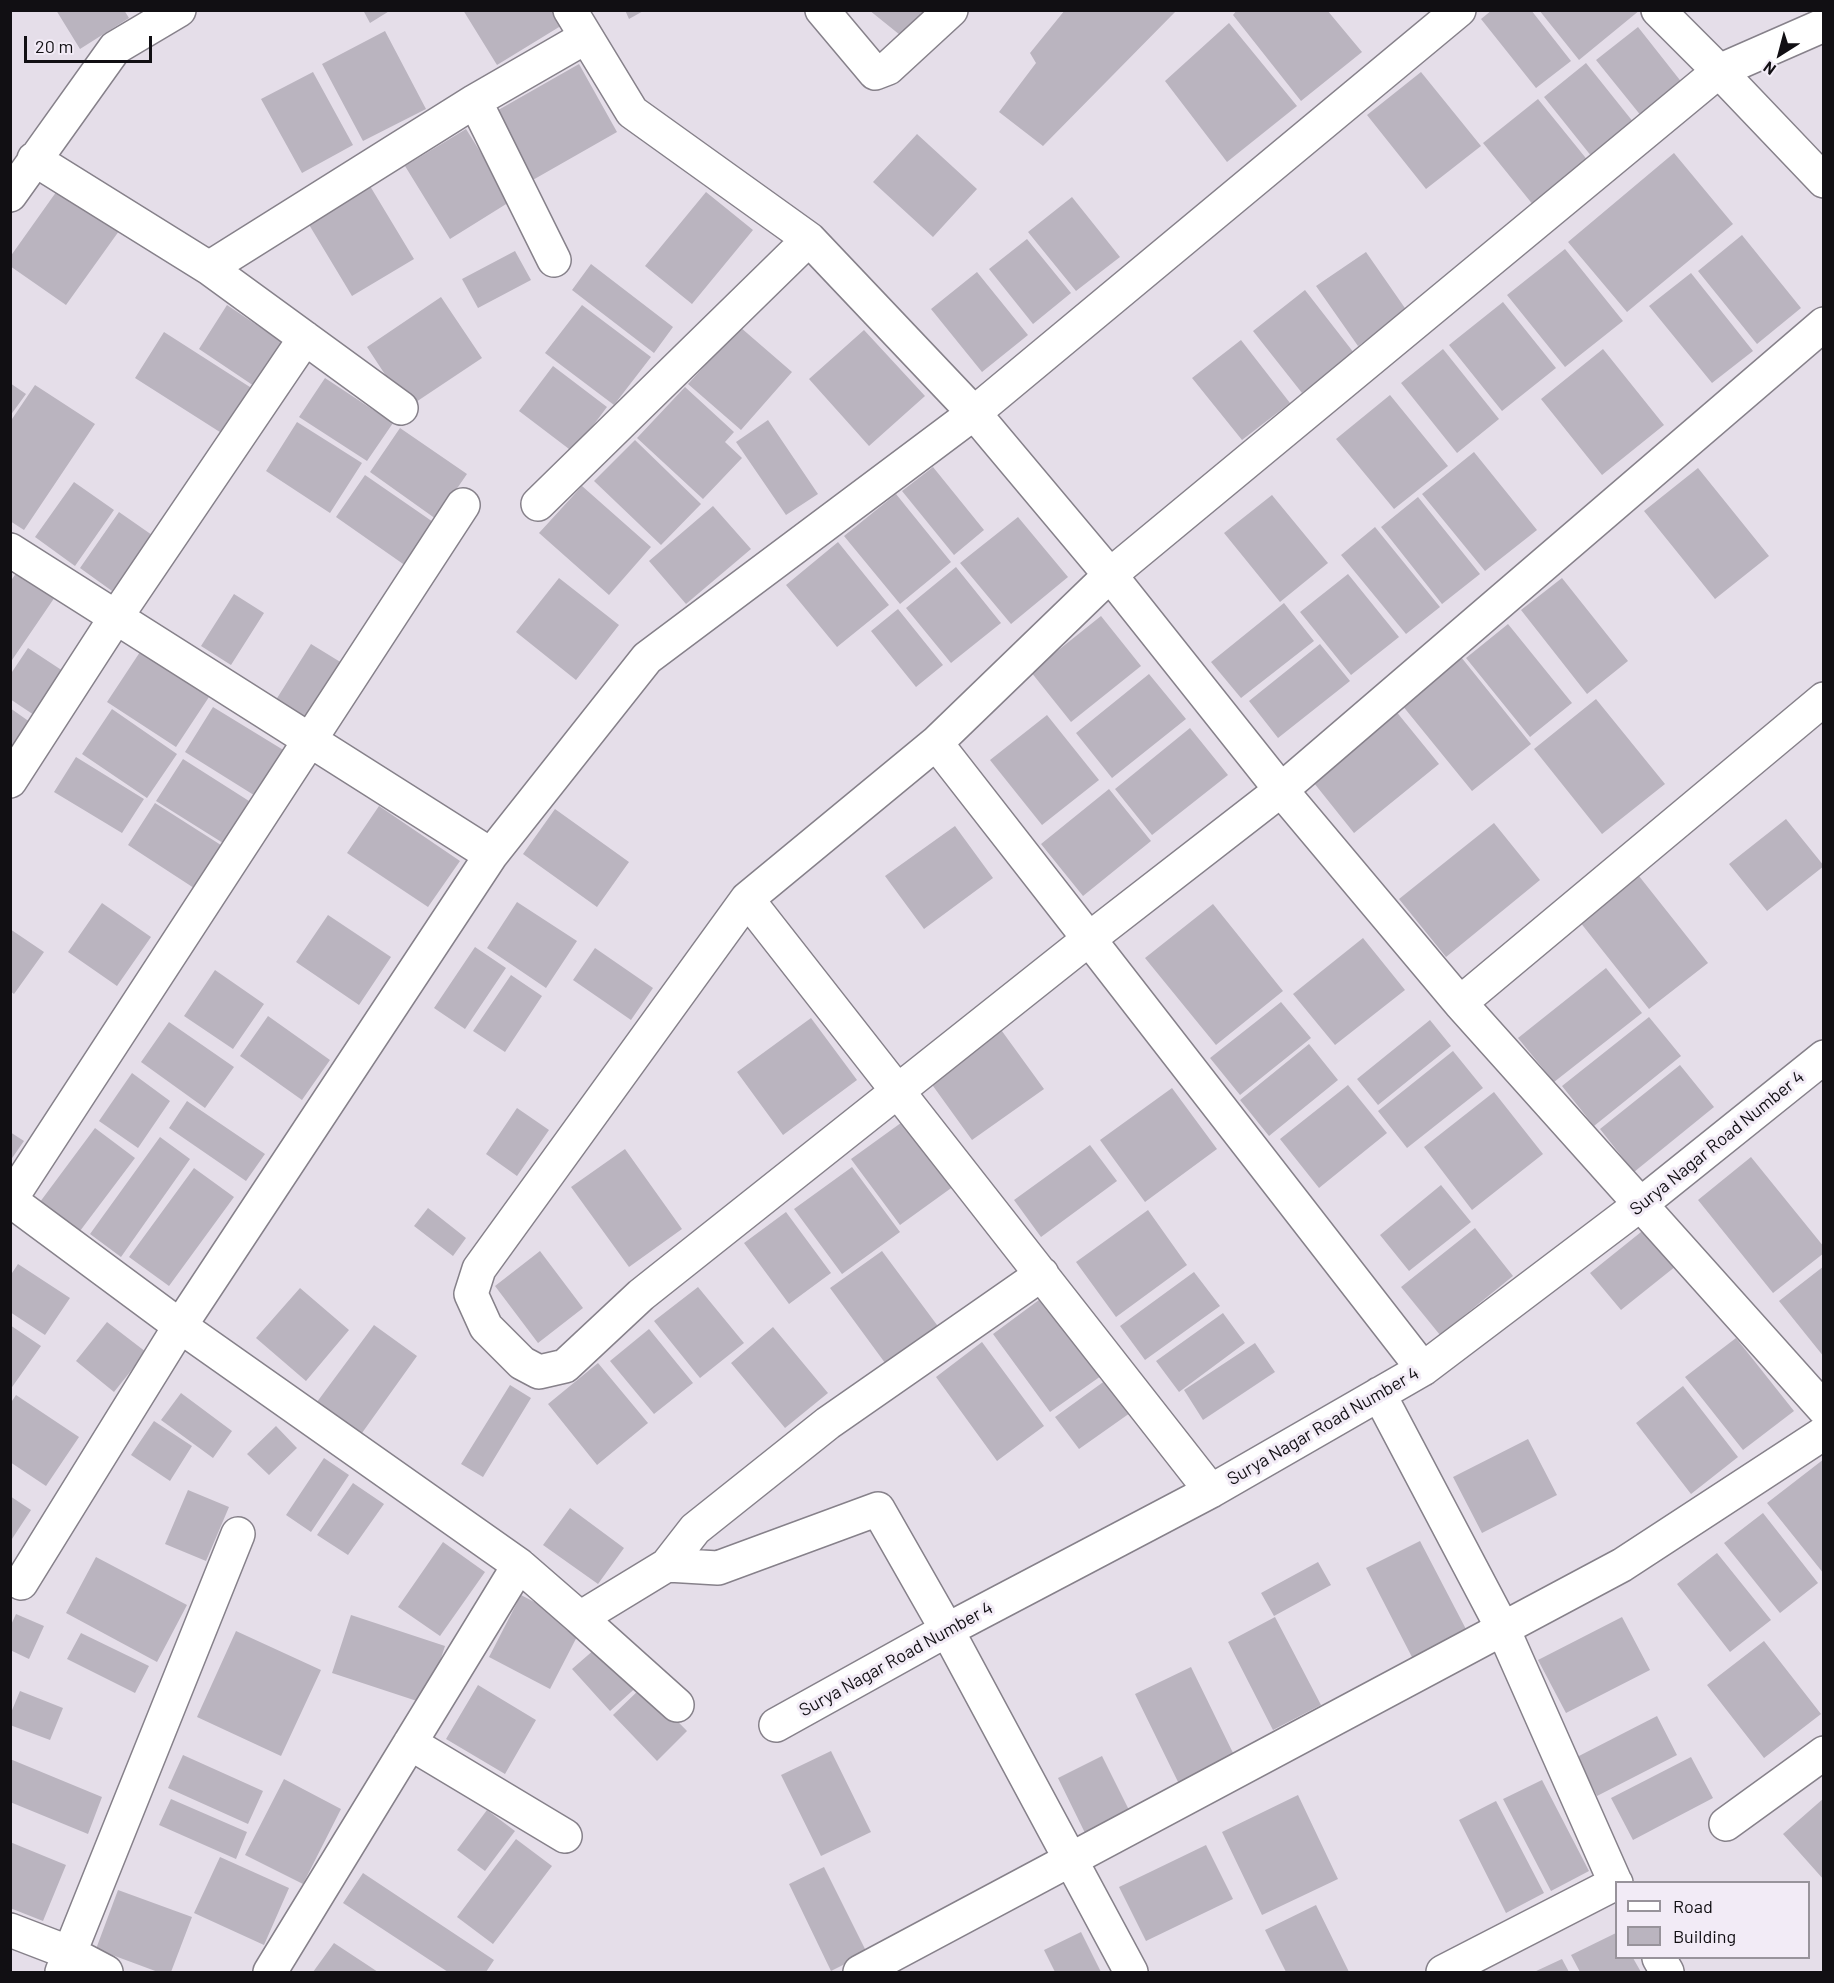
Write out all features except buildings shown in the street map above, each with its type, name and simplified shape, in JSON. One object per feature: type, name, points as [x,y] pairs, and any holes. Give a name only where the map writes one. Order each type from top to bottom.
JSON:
[{"type":"street","points":[[10,195],[115,48],[179,10]]},
{"type":"street","points":[[822,10],[875,74],[888,68],[951,10]]},
{"type":"street","points":[[21,1583],[180,1326],[490,855],[647,658],[974,413],[1459,10]]},
{"type":"street","points":[[1658,10],[1824,182]]},
{"type":"street","points":[[209,268],[476,101],[578,24],[632,112],[809,239],[974,413],[1110,575],[1281,790],[1460,1002],[1824,1409]]},
{"type":"street","points":[[1824,25],[1719,71],[1110,575],[936,743],[747,899],[479,1269],[471,1294],[486,1327],[522,1363],[539,1372],[565,1366],[641,1295],[1089,939],[1281,790],[1824,324]]},
{"type":"street","points":[[476,101],[554,260]]},
{"type":"street","points":[[34,159],[209,268],[401,408]]},
{"type":"street","points":[[538,504],[809,239]]},
{"type":"street","points":[[10,781],[116,617],[304,338]]},
{"type":"street","points":[[463,505],[11,1200],[180,1326],[519,1565],[677,1705]]},
{"type":"street","points":[[10,550],[490,855]]},
{"type":"street","points":[[1460,1002],[1824,699]]},
{"type":"street","points":[[936,743],[1423,1369]]},
{"type":"street","points":[[747,899],[1211,1491]]},
{"type":"street","name":"Surya Nagar Road Number 4","points":[[776,1725],[947,1630],[1211,1491],[1423,1369],[1641,1204],[1824,1057]]},
{"type":"street","points":[[580,1618],[667,1565],[695,1529],[828,1423],[1042,1274]]},
{"type":"street","points":[[1378,1394],[1503,1629],[1615,1882]]},
{"type":"street","points":[[860,1972],[1622,1565],[1824,1433]]},
{"type":"street","points":[[667,1565],[718,1568],[878,1509],[947,1630],[1069,1861],[1131,1972]]},
{"type":"street","points":[[66,1963],[238,1534]]},
{"type":"street","points":[[270,1972],[519,1565]]},
{"type":"street","points":[[410,1743],[565,1836]]},
{"type":"street","points":[[1725,1824],[1824,1753]]},
{"type":"street","points":[[1443,1972],[1615,1885]]},
{"type":"street","points":[[10,1930],[66,1963],[106,1972]]}]
